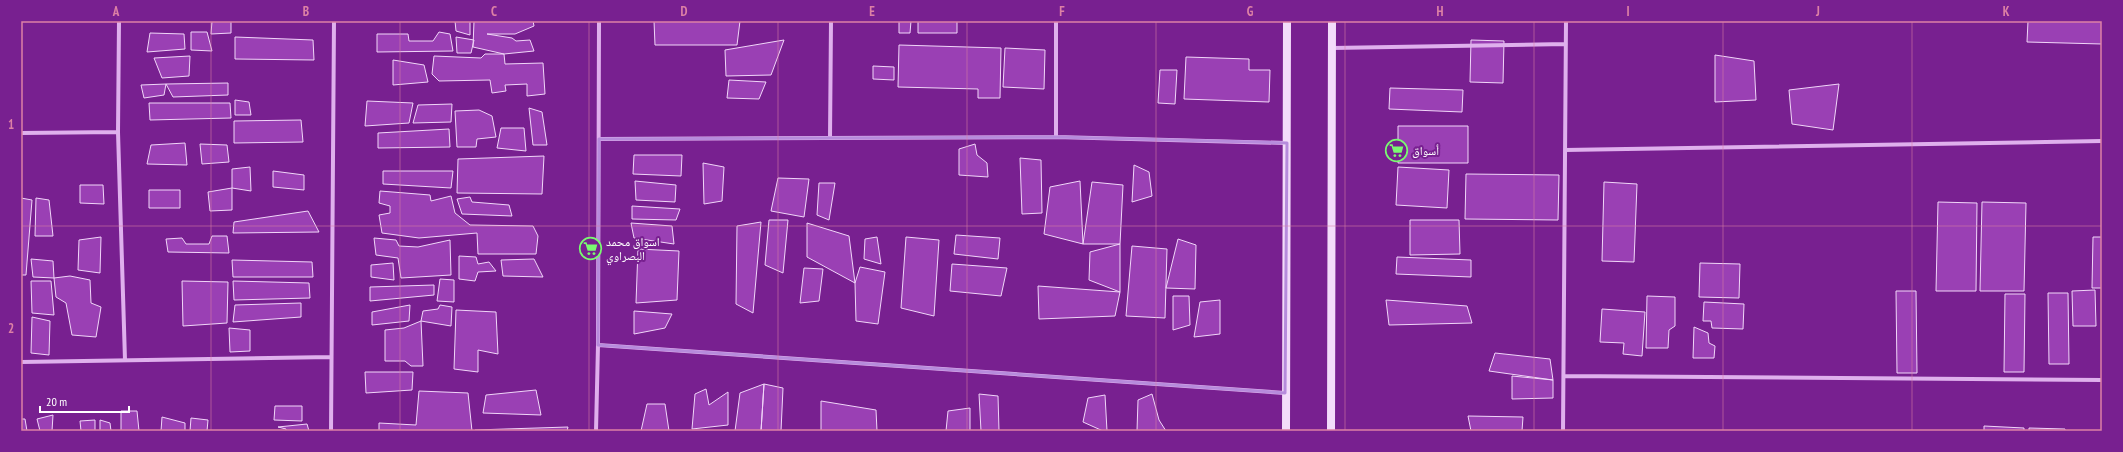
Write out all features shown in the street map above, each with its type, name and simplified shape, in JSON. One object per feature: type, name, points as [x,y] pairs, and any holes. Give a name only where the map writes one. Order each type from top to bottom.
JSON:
[{"type":"street","points":[[119,21],[118,132],[126,360]]},
{"type":"street","points":[[331,431],[334,21]]},
{"type":"street","points":[[596,431],[598,345],[599,21]]},
{"type":"street","points":[[830,138],[831,21]]},
{"type":"street","points":[[1056,21],[1056,137]]},
{"type":"street","points":[[1286,431],[1287,21]]},
{"type":"street","points":[[1332,21],[1332,431]]},
{"type":"street","points":[[1563,431],[1566,21]]},
{"type":"street","points":[[1332,48],[1566,44]]},
{"type":"street","points":[[21,133],[118,132]]},
{"type":"street","points":[[599,139],[1056,137],[1287,143]]},
{"type":"street","points":[[1565,150],[2102,141]]},
{"type":"street","points":[[598,345],[1285,393]]},
{"type":"street","points":[[21,362],[331,357]]},
{"type":"street","points":[[1564,376],[2102,380]]},
{"type":"highlighted area","points":[[1056,137],[1287,143],[1285,393],[598,345],[599,139]]},
{"type":"building","points":[[212,21],[231,21],[231,33],[211,34]]},
{"type":"building","points":[[455,21],[470,21],[470,35],[456,31]]},
{"type":"building","points":[[474,21],[533,21],[534,26],[515,34],[487,34],[512,38],[516,41],[530,40],[534,51],[504,54],[473,47]]},
{"type":"building","points":[[654,21],[740,21],[737,45],[655,45]]},
{"type":"building","points":[[899,21],[911,21],[910,33],[899,33]]},
{"type":"building","points":[[918,21],[957,21],[957,33],[918,33]]},
{"type":"building","points":[[2028,21],[2102,21],[2102,44],[2027,42]]},
{"type":"building","points":[[191,32],[207,32],[212,51],[191,50]]},
{"type":"building","points":[[439,32],[450,34],[453,51],[377,52],[377,34],[408,34],[409,41],[433,41]]},
{"type":"building","points":[[150,33],[184,34],[185,49],[147,52]]},
{"type":"building","points":[[235,37],[313,40],[314,60],[235,59]]},
{"type":"building","points":[[456,37],[474,40],[471,53],[457,53]]},
{"type":"building","points":[[784,40],[771,75],[726,76],[725,50]]},
{"type":"building","points":[[1471,40],[1504,41],[1503,83],[1470,82]]},
{"type":"building","points":[[899,45],[1001,48],[1000,98],[978,98],[978,89],[898,87]]},
{"type":"building","points":[[1005,48],[1045,50],[1044,89],[1003,87]]},
{"type":"building","points":[[485,54],[504,54],[505,64],[543,63],[545,94],[527,96],[527,84],[505,85],[506,91],[492,93],[490,80],[439,81],[432,74],[434,56],[481,58]]},
{"type":"building","points":[[1715,55],[1754,61],[1756,100],[1715,102]]},
{"type":"building","points":[[190,56],[189,76],[162,78],[154,58]]},
{"type":"building","points":[[1186,57],[1249,59],[1249,70],[1270,70],[1269,102],[1184,99]]},
{"type":"building","points":[[393,60],[424,65],[428,82],[393,85]]},
{"type":"building","points":[[873,66],[894,67],[894,80],[873,79]]},
{"type":"building","points":[[1160,70],[1177,70],[1175,104],[1158,103]]},
{"type":"building","points":[[729,80],[766,82],[759,99],[727,98]]},
{"type":"building","points":[[228,83],[228,95],[173,97],[166,84]]},
{"type":"building","points":[[166,84],[164,95],[144,98],[141,85]]},
{"type":"building","points":[[1839,84],[1833,130],[1792,124],[1789,90]]},
{"type":"building","points":[[1390,88],[1463,90],[1462,112],[1389,109]]},
{"type":"building","points":[[235,100],[249,102],[251,115],[235,115]]},
{"type":"building","points":[[367,101],[413,103],[409,123],[365,126]]},
{"type":"building","points":[[149,103],[230,103],[231,118],[150,120]]},
{"type":"building","points":[[452,104],[451,122],[413,123],[418,105]]},
{"type":"building","points":[[529,108],[542,112],[547,145],[533,145]]},
{"type":"building","points":[[479,110],[492,116],[496,137],[477,139],[476,147],[457,147],[455,111]]},
{"type":"building","points":[[301,120],[303,142],[234,143],[234,121]]},
{"type":"building","points":[[1398,126],[1468,126],[1468,163],[1398,163]]},
{"type":"building","points":[[501,128],[524,128],[526,151],[497,148]]},
{"type":"building","points":[[449,129],[450,147],[378,148],[378,133]]},
{"type":"building","points":[[185,143],[187,165],[147,164],[151,145]]},
{"type":"building","points":[[200,144],[227,145],[229,162],[202,164]]},
{"type":"building","points":[[975,144],[977,155],[987,163],[988,177],[959,175],[959,149]]},
{"type":"building","points":[[634,155],[682,155],[681,176],[633,174]]},
{"type":"building","points":[[544,156],[542,194],[457,193],[458,159]]},
{"type":"building","points":[[1020,158],[1041,160],[1042,213],[1022,214]]},
{"type":"building","points":[[703,163],[724,167],[722,201],[704,204]]},
{"type":"building","points":[[1134,165],[1149,172],[1152,196],[1132,202]]},
{"type":"building","points":[[250,167],[251,191],[232,188],[232,169]]},
{"type":"building","points":[[1398,167],[1449,170],[1447,208],[1396,205]]},
{"type":"building","points":[[273,171],[304,175],[304,190],[273,187]]},
{"type":"building","points":[[383,171],[453,171],[451,188],[383,184]]},
{"type":"building","points":[[1466,174],[1559,175],[1558,220],[1465,219]]},
{"type":"building","points":[[778,178],[809,179],[804,217],[771,211]]},
{"type":"building","points":[[635,181],[676,185],[675,202],[636,200]]},
{"type":"building","points":[[1080,181],[1083,244],[1044,234],[1050,187]]},
{"type":"building","points":[[1092,182],[1123,185],[1120,244],[1083,244]]},
{"type":"building","points":[[1604,182],[1637,184],[1634,262],[1602,261]]},
{"type":"building","points":[[819,183],[835,183],[829,220],[817,215]]},
{"type":"building","points":[[80,185],[103,185],[104,204],[80,203]]},
{"type":"building","points":[[232,188],[232,210],[210,211],[208,192]]},
{"type":"building","points":[[149,190],[180,190],[180,208],[149,208]]},
{"type":"building","points":[[380,191],[430,195],[431,201],[451,196],[455,213],[470,225],[533,226],[538,236],[536,254],[478,254],[477,233],[419,238],[382,233],[379,215],[390,213],[390,206],[379,203]]},
{"type":"building","points":[[470,197],[472,202],[509,205],[512,216],[462,214],[457,199]]},
{"type":"building","points":[[21,198],[32,200],[26,275],[21,275]]},
{"type":"building","points":[[36,198],[49,200],[53,236],[35,236]]},
{"type":"building","points":[[1938,202],[1977,203],[1976,291],[1936,291]]},
{"type":"building","points":[[1982,202],[2026,203],[2024,291],[1980,291]]},
{"type":"building","points":[[632,206],[680,209],[676,220],[632,219]]},
{"type":"building","points":[[308,211],[319,232],[233,233],[234,222]]},
{"type":"building","points":[[769,220],[788,220],[783,273],[765,265]]},
{"type":"building","points":[[1410,220],[1459,220],[1460,254],[1410,255]]},
{"type":"building","points":[[761,222],[753,313],[736,304],[737,226]]},
{"type":"building","points":[[631,223],[672,226],[674,244],[634,238]]},
{"type":"building","points":[[807,223],[849,236],[855,283],[807,257]]},
{"type":"building","points":[[956,235],[1000,238],[998,259],[954,254]]},
{"type":"building","points":[[212,236],[227,236],[229,253],[168,252],[166,239],[182,238],[186,244],[209,244]]},
{"type":"building","points":[[101,237],[100,273],[78,270],[79,240]]},
{"type":"building","points":[[877,237],[881,264],[864,259],[865,239]]},
{"type":"building","points":[[906,237],[939,240],[934,316],[901,308]]},
{"type":"building","points":[[2093,237],[2102,237],[2102,288],[2092,288]]},
{"type":"building","points":[[374,238],[396,240],[399,246],[418,247],[450,240],[451,275],[401,278],[398,258],[376,255]]},
{"type":"building","points":[[1178,239],[1196,245],[1195,289],[1166,288]]},
{"type":"building","points":[[1120,244],[1120,292],[1089,280],[1090,252]]},
{"type":"building","points":[[1132,246],[1167,249],[1165,318],[1126,316]]},
{"type":"building","points":[[638,249],[679,251],[677,300],[636,303]]},
{"type":"building","points":[[459,256],[476,257],[478,264],[489,262],[496,271],[478,272],[475,281],[459,279]]},
{"type":"building","points":[[1397,257],[1471,260],[1471,277],[1396,274]]},
{"type":"building","points":[[31,259],[53,261],[54,278],[33,277]]},
{"type":"building","points":[[534,259],[543,277],[503,276],[501,260]]},
{"type":"building","points":[[232,260],[312,262],[313,277],[233,277]]},
{"type":"building","points":[[393,263],[394,280],[371,277],[371,265]]},
{"type":"building","points":[[1700,263],[1740,264],[1739,298],[1699,297]]},
{"type":"building","points":[[952,264],[1007,268],[1001,296],[950,291]]},
{"type":"building","points":[[860,267],[885,272],[878,324],[856,321],[855,283]]},
{"type":"building","points":[[804,268],[823,269],[819,301],[800,303]]},
{"type":"building","points":[[70,276],[90,280],[91,303],[101,307],[96,337],[72,335],[66,303],[56,297],[54,278]]},
{"type":"building","points":[[440,279],[454,280],[454,302],[437,301]]},
{"type":"building","points":[[31,281],[51,281],[54,315],[32,313]]},
{"type":"building","points":[[182,281],[228,282],[227,323],[183,326]]},
{"type":"building","points":[[233,281],[309,283],[310,298],[234,300]]},
{"type":"building","points":[[434,285],[434,295],[370,301],[370,287]]},
{"type":"building","points":[[1038,286],[1120,292],[1115,316],[1039,319]]},
{"type":"building","points":[[2095,290],[2096,326],[2073,326],[2072,291]]},
{"type":"building","points":[[1896,291],[1916,291],[1917,373],[1897,373]]},
{"type":"building","points":[[2048,293],[2068,293],[2069,364],[2049,364]]},
{"type":"building","points":[[2005,294],[2025,294],[2024,372],[2004,372]]},
{"type":"building","points":[[1173,296],[1189,296],[1190,325],[1173,330]]},
{"type":"building","points":[[1647,296],[1675,297],[1675,326],[1669,330],[1668,348],[1646,348]]},
{"type":"building","points":[[1220,300],[1220,334],[1194,337],[1200,302]]},
{"type":"building","points":[[1386,300],[1467,306],[1472,323],[1389,325]]},
{"type":"building","points":[[1704,302],[1744,304],[1743,329],[1712,328],[1711,321],[1703,321]]},
{"type":"building","points":[[301,303],[301,317],[233,322],[235,305]]},
{"type":"building","points":[[410,305],[409,321],[372,325],[372,312]]},
{"type":"building","points":[[440,305],[452,307],[451,326],[421,321],[423,311],[438,309]]},
{"type":"building","points":[[1602,309],[1645,312],[1642,356],[1623,354],[1624,343],[1600,342]]},
{"type":"building","points":[[456,310],[496,312],[498,354],[478,350],[478,372],[454,369]]},
{"type":"building","points":[[634,311],[672,314],[665,328],[634,334]]},
{"type":"building","points":[[32,317],[50,321],[49,355],[31,353]]},
{"type":"building","points":[[421,321],[423,366],[411,366],[405,361],[385,361],[385,330],[404,328]]},
{"type":"building","points":[[1694,327],[1708,333],[1709,343],[1715,346],[1714,358],[1693,358]]},
{"type":"building","points":[[229,328],[250,330],[250,351],[230,352]]},
{"type":"building","points":[[1495,353],[1550,359],[1553,380],[1489,371]]},
{"type":"building","points":[[365,372],[413,372],[412,390],[366,393]]},
{"type":"building","points":[[1512,376],[1553,380],[1553,398],[1512,399]]},
{"type":"building","points":[[764,384],[783,388],[781,431],[761,431]]},
{"type":"building","points":[[764,384],[761,431],[735,431],[740,393]]},
{"type":"building","points":[[706,389],[709,405],[728,392],[728,425],[692,429],[695,394]]},
{"type":"building","points":[[536,390],[541,415],[483,413],[486,395]]},
{"type":"building","points":[[419,391],[468,393],[472,431],[379,431],[379,423],[416,425]]},
{"type":"building","points":[[979,394],[998,396],[999,431],[981,431]]},
{"type":"building","points":[[1152,394],[1159,420],[1166,431],[1137,431],[1138,400]]},
{"type":"building","points":[[1105,395],[1107,431],[1103,431],[1083,422],[1088,398]]},
{"type":"building","points":[[821,401],[876,410],[877,431],[821,431]]},
{"type":"building","points":[[647,404],[665,404],[669,431],[641,431]]},
{"type":"building","points":[[275,406],[302,406],[302,421],[274,420]]},
{"type":"building","points":[[970,408],[970,431],[946,431],[948,411]]},
{"type":"building","points":[[121,411],[137,411],[139,431],[121,431]]},
{"type":"building","points":[[53,415],[52,431],[40,431],[37,419]]},
{"type":"building","points":[[1468,416],[1523,417],[1522,431],[1471,431]]},
{"type":"building","points":[[162,417],[185,423],[185,431],[161,431]]},
{"type":"building","points":[[191,418],[208,420],[207,431],[190,431]]},
{"type":"building","points":[[21,419],[25,419],[27,431],[21,431]]},
{"type":"building","points":[[95,420],[95,431],[81,431],[80,421]]},
{"type":"building","points":[[100,420],[110,423],[111,431],[100,431]]},
{"type":"building","points":[[307,424],[309,431],[286,431],[286,429],[278,427]]},
{"type":"building","points":[[1984,426],[2024,428],[2024,431],[1984,431]]},
{"type":"building","points":[[568,427],[567,431],[475,431],[475,430]]},
{"type":"building","points":[[2029,428],[2065,429],[2065,431],[2029,431]]},
{"type":"place","name":"أسواق","points":[[1396,150]]},
{"type":"place","name":"اسواق محمد البصراوي","points":[[590,248]]}]
